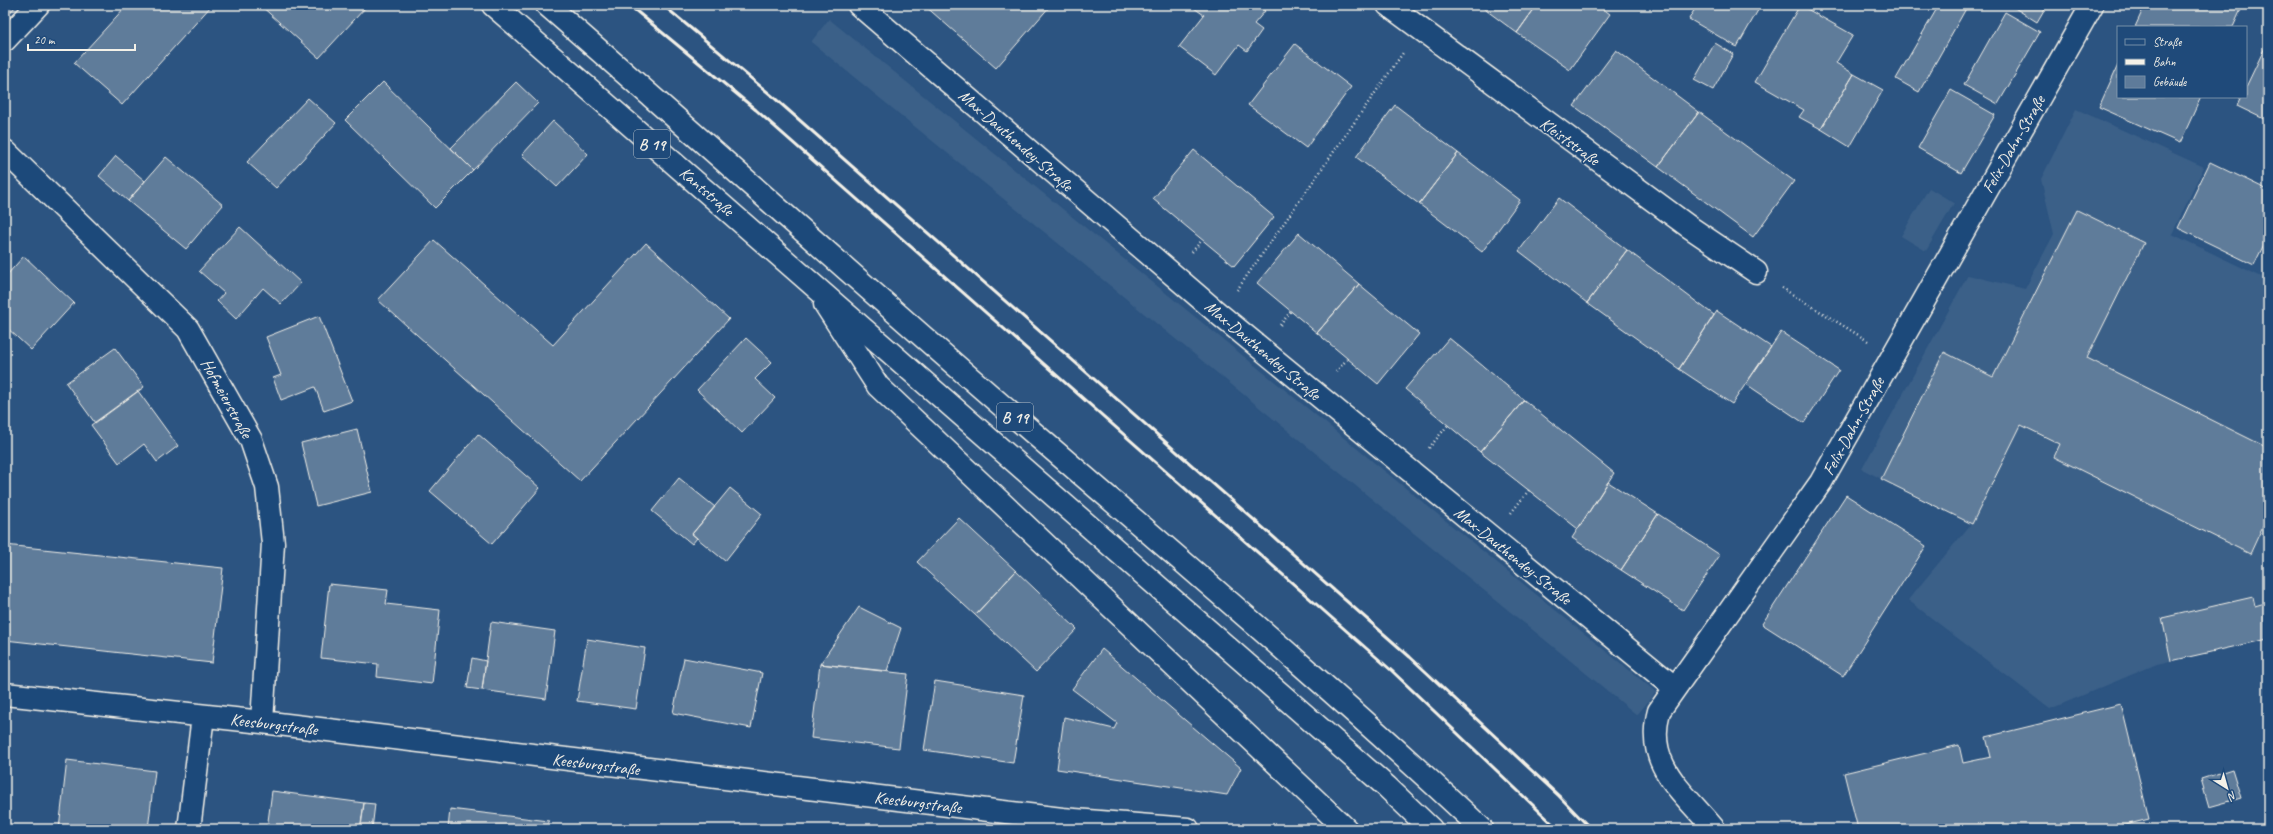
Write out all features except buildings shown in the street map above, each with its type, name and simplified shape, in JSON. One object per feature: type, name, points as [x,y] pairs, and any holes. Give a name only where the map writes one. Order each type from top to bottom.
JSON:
[{"type":"street","points":[[5,40],[38,5]]},
{"type":"street","name":"Kantstraße","points":[[493,5],[812,282]]},
{"type":"street","name":"B 19","points":[[546,5],[1019,421],[1220,593],[1408,759],[1482,829]]},
{"type":"street","name":"Max-Dauthendey-Straße","points":[[859,5],[1220,314],[1674,687]]},
{"type":"street","name":"Kleiststraße","points":[[1388,5],[1688,226],[1756,272]]},
{"type":"street","name":"Felix-Dahn-Straße","points":[[1714,829],[1671,779],[1660,761],[1656,750],[1655,725],[1658,711],[1821,482],[2092,5]]},
{"type":"street","name":"Hofmeierstraße","points":[[5,152],[188,329],[251,440],[267,487],[272,543],[262,722]]},
{"type":"street","points":[[812,282],[878,386],[1346,829]]},
{"type":"street","name":"B 19","points":[[812,282],[1387,786],[1431,829]]},
{"type":"street","name":"Keesburgstraße","points":[[5,694],[262,722],[1054,818],[1188,829]]},
{"type":"street","points":[[189,829],[203,716]]},
{"type":"path","points":[[1220,314],[1420,28]]},
{"type":"path","points":[[1756,272],[1892,356]]},
{"type":"shaded area","points":[[829,19],[1656,692],[1637,715],[811,42]]},
{"type":"shaded area","points":[[2076,109],[2204,167],[2172,234],[2268,280],[2268,639],[2157,664],[2050,709],[1908,600],[1971,524],[1862,469],[1968,275],[2025,289],[2054,234],[2041,179]]},
{"type":"shaded area","points":[[1929,188],[1954,203],[1926,251],[1901,236]]},
{"type":"railway","points":[[629,5],[756,110],[1392,671],[1558,829]]},
{"type":"railway","points":[[663,5],[771,95],[1410,657],[1559,796],[1591,829]]}]
